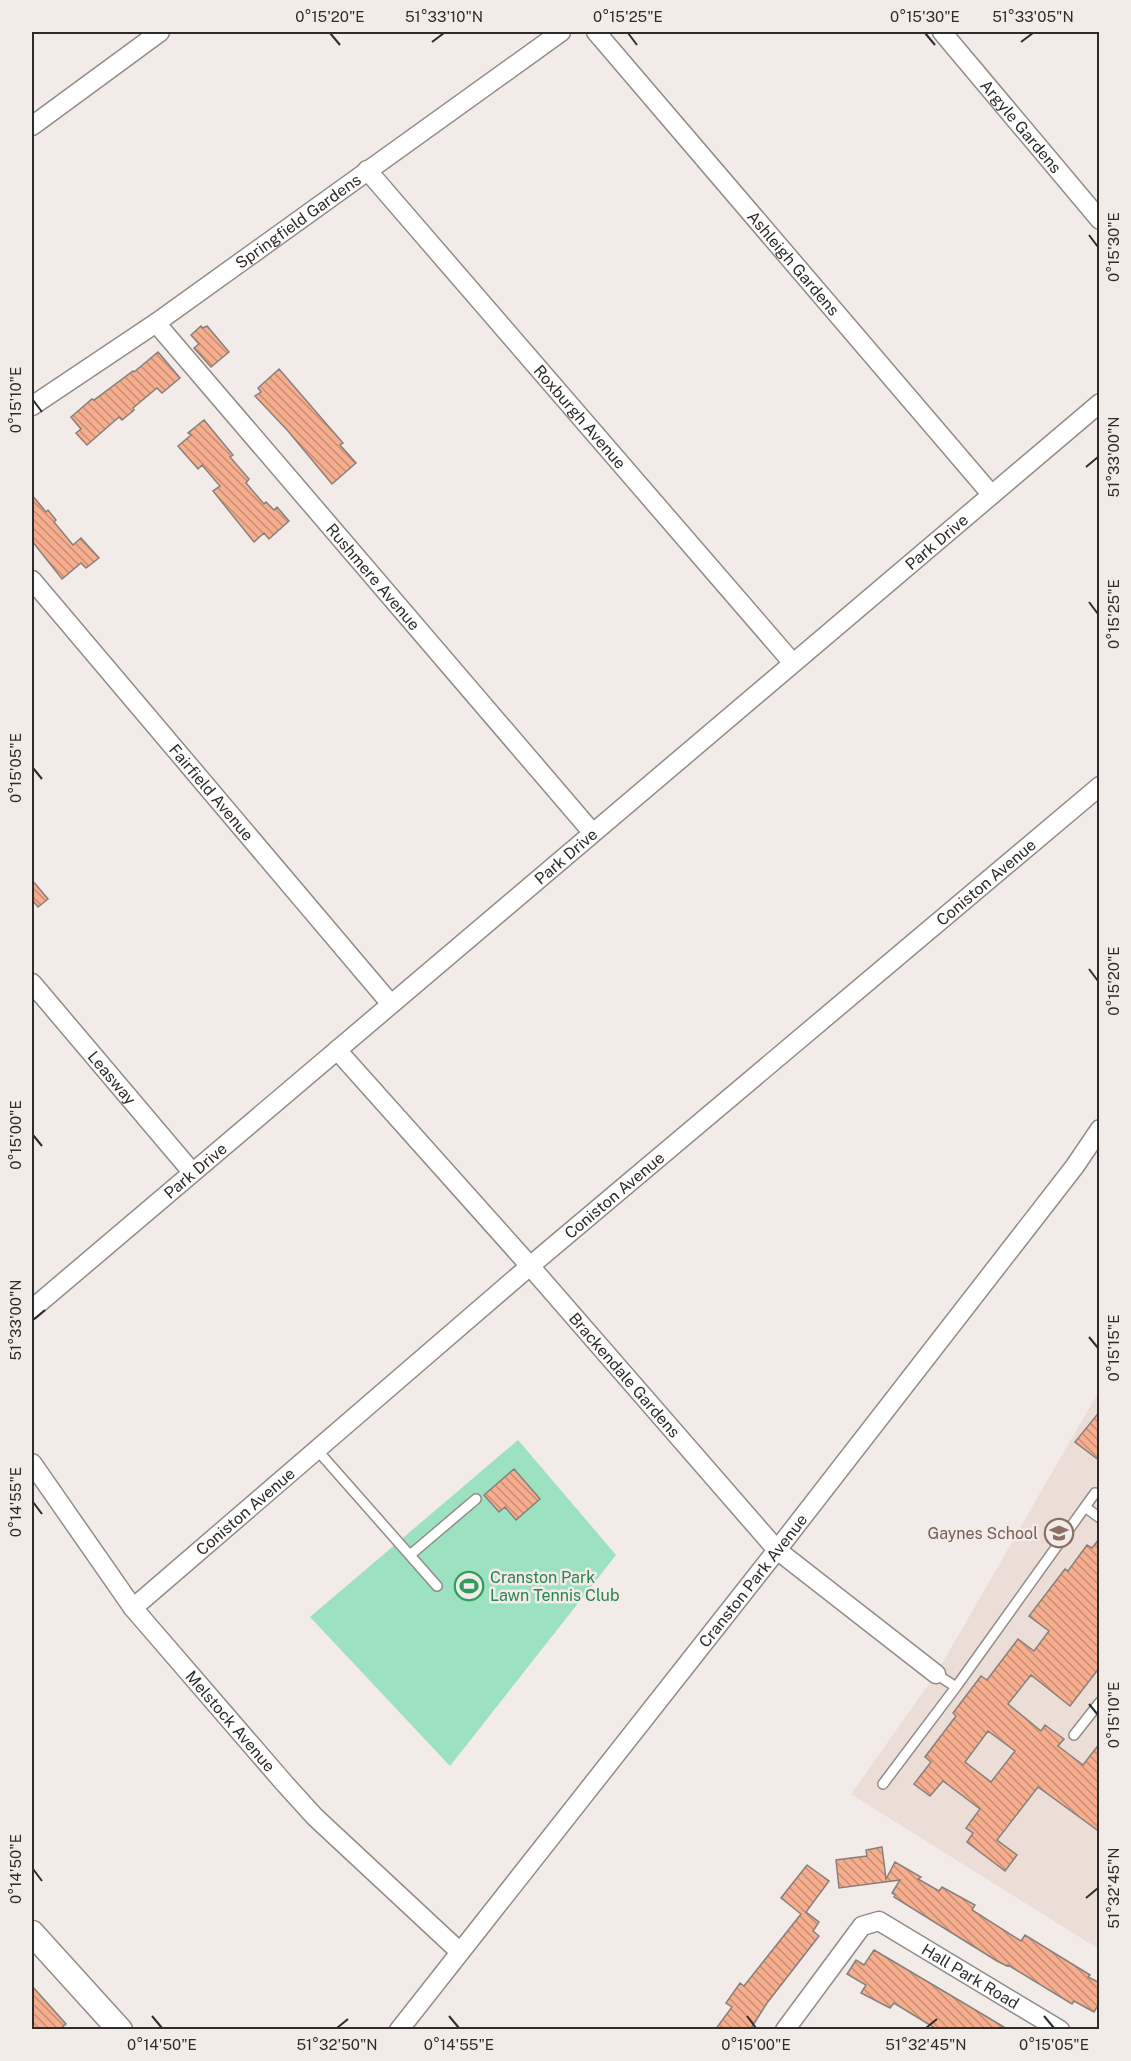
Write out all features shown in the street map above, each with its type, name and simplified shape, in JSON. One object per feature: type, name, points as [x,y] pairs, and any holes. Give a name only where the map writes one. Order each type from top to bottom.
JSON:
[{"type":"main road","points":[[32,1933],[120,2030]]},
{"type":"street","points":[[32,126],[160,32]]},
{"type":"street","name":"Springfield Gardens","points":[[32,406],[156,323],[561,32]]},
{"type":"street","name":"Ashleigh Gardens","points":[[596,32],[991,494]]},
{"type":"street","name":"Argyle Gardens","points":[[942,32],[1100,220]]},
{"type":"street","name":"Roxburgh Avenue","points":[[367,170],[792,662]]},
{"type":"street","name":"Rushmere Avenue","points":[[156,323],[592,832]]},
{"type":"street","name":"Park Drive","points":[[32,1309],[1100,403]]},
{"type":"street","name":"Fairfield Avenue","points":[[34,589],[390,1003]]},
{"type":"street","name":"Coniston Avenue","points":[[133,1608],[530,1266],[1100,786]]},
{"type":"street","name":"Leasway","points":[[32,983],[192,1172]]},
{"type":"street","name":"Brackendale Gardens","points":[[337,1050],[530,1266],[777,1550],[936,1674]]},
{"type":"street","name":"Cranston Park Avenue","points":[[399,2030],[1068,1176],[1100,1129]]},
{"type":"street","name":"Melstock Avenue","points":[[32,1463],[133,1608],[315,1817],[460,1952]]},
{"type":"street","name":"Hall Park Road","points":[[785,2030],[862,1926],[879,1921],[1060,2030]]},
{"type":"lane","points":[[318,1451],[437,1586]]},
{"type":"lane","points":[[883,1784],[956,1687],[1095,1493]]},
{"type":"lane","points":[[410,1555],[476,1499]]},
{"type":"lane","points":[[1085,1507],[1100,1518]]},
{"type":"lane","points":[[936,1674],[956,1687]]},
{"type":"lane","points":[[1074,1735],[1100,1702]]},
{"type":"shaded area","name":"Gaynes School","points":[[1099,1391],[1099,1949],[851,1794],[936,1674]]},
{"type":"green space","name":"Cranston Park Lawn Tennis Club","points":[[518,1440],[616,1555],[450,1766],[310,1617]]},
{"type":"building","points":[[201,326],[203,328],[207,326],[229,352],[211,367],[194,348],[199,344],[191,335]]},
{"type":"building","points":[[158,352],[180,378],[162,393],[157,388],[122,420],[119,417],[87,445],[76,433],[81,429],[71,417],[92,399],[94,400],[134,372]]},
{"type":"building","points":[[279,369],[343,443],[340,445],[356,463],[332,484],[255,396],[261,392],[258,388]]},
{"type":"building","points":[[204,420],[233,455],[230,457],[249,479],[246,483],[264,504],[266,502],[274,510],[277,507],[289,521],[269,539],[264,533],[254,542],[213,491],[220,486],[202,465],[198,469],[178,446],[191,435],[188,433]]},
{"type":"building","points":[[32,495],[46,512],[48,510],[56,520],[54,522],[73,545],[81,538],[99,558],[86,568],[81,563],[62,579],[32,541]]},
{"type":"building","points":[[32,880],[48,899],[38,907],[32,900]]},
{"type":"building","points":[[1100,1411],[1100,1461],[1075,1442]]},
{"type":"building","points":[[514,1469],[540,1499],[516,1520],[505,1507],[499,1512],[484,1495]]},
{"type":"building","points":[[1100,1538],[1100,1667],[1070,1706],[1031,1675],[1008,1704],[1041,1731],[1045,1725],[1064,1739],[1058,1746],[1083,1765],[1100,1743],[1100,1832],[1038,1787],[997,1840],[1017,1855],[1005,1871],[967,1842],[973,1833],[966,1828],[980,1809],[943,1781],[930,1796],[914,1784],[931,1762],[925,1757],[956,1716],[953,1713],[981,1676],[987,1680],[1018,1639],[1034,1651],[1049,1631],[1029,1616],[1065,1569],[1068,1571],[1087,1545],[1092,1548]],"holes":[[[988,1731],[1015,1751],[991,1782],[965,1762]]]},
{"type":"building","points":[[882,1847],[886,1879],[895,1862],[939,1891],[942,1887],[975,1905],[972,1910],[1021,1941],[1025,1935],[1090,1975],[1088,1977],[1100,1983],[1100,2002],[1094,2012],[1074,2001],[1072,2004],[1008,1965],[997,1961],[894,1897],[892,1893],[900,1880],[839,1888],[836,1860],[867,1856],[866,1850]]},
{"type":"building","points":[[807,1865],[829,1881],[806,1912],[819,1922],[813,1931],[819,1936],[767,2003],[750,2030],[715,2030],[732,2007],[726,2003],[740,1983],[744,1986],[801,1914],[781,1898]]},
{"type":"building","points":[[874,1950],[1009,2030],[938,2030],[894,2003],[890,2008],[861,1993],[866,1985],[847,1974],[856,1960],[864,1965]]},
{"type":"building","points":[[32,1986],[66,2024],[59,2030],[32,2030]]},
{"type":"place","name":"Gaynes School","points":[[1059,1533]]},
{"type":"place","name":"Cranston Park Lawn Tennis Club","points":[[469,1586]]}]
